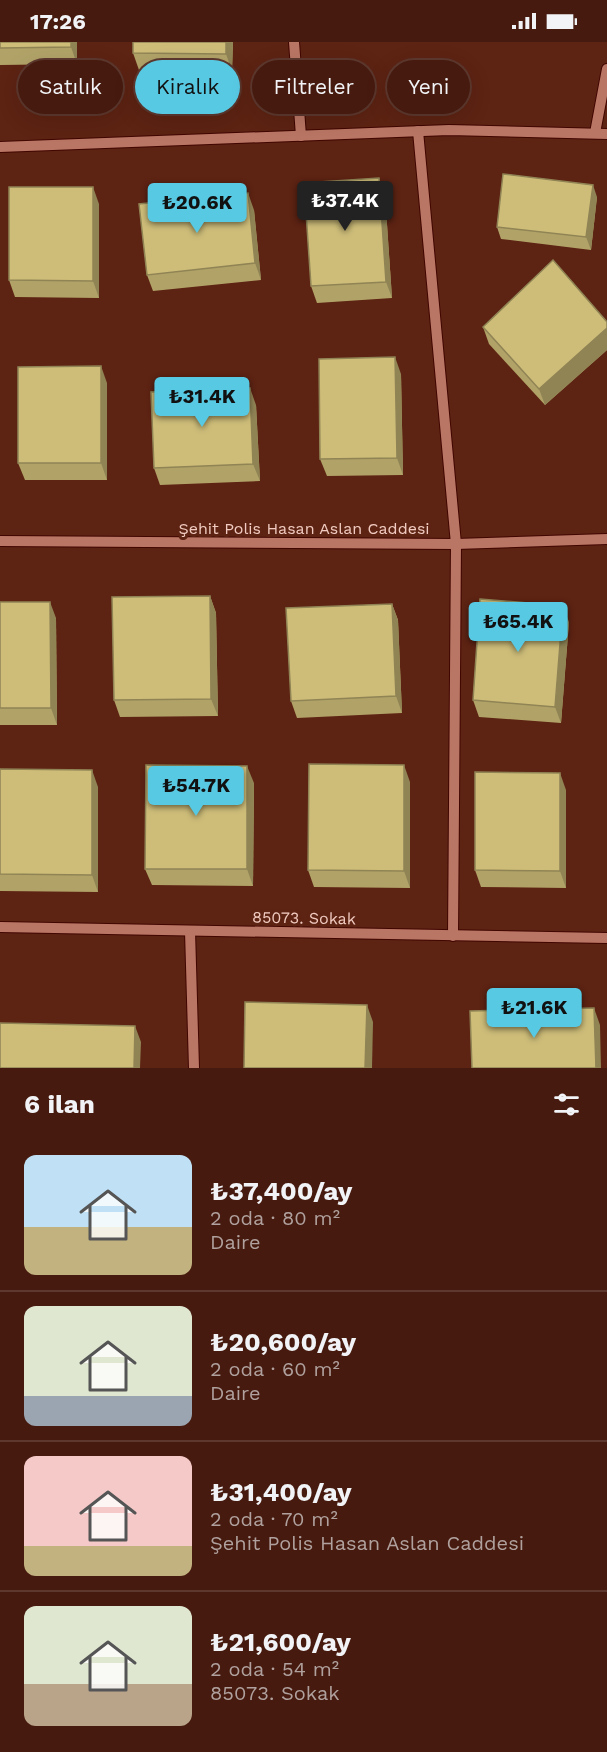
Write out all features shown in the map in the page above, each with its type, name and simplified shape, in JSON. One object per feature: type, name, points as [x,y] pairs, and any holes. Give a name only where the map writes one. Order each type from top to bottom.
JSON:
[{"type":"street","points":[[294,42],[301,136]]},
{"type":"street","points":[[595,134],[607,69]]},
{"type":"street","points":[[418,131],[456,544],[453,936]]},
{"type":"street","points":[[0,147],[418,131],[607,134]]},
{"type":"street","name":"Şehit Polis Hasan Aslan Caddesi","points":[[0,541],[456,544],[607,539]]},
{"type":"street","name":"85073. Sokak","points":[[0,927],[607,938]]},
{"type":"street","points":[[190,931],[194,1068]]},
{"type":"building","points":[[0,42],[71,42],[71,47],[0,48]]},
{"type":"building","points":[[133,42],[226,42],[226,54],[133,53]]},
{"type":"building","points":[[503,174],[593,185],[586,237],[497,227]]},
{"type":"building","points":[[379,178],[386,282],[311,286],[304,183]]},
{"type":"building","points":[[9,187],[93,187],[93,281],[9,280]]},
{"type":"building","points":[[248,193],[255,263],[147,275],[139,204]]},
{"type":"building","points":[[553,260],[607,322],[607,328],[539,389],[483,327]]},
{"type":"building","points":[[395,357],[397,458],[320,459],[319,359]]},
{"type":"building","points":[[101,366],[101,463],[18,463],[18,367]]},
{"type":"building","points":[[250,388],[253,464],[154,468],[151,392]]},
{"type":"building","points":[[210,596],[211,699],[114,700],[112,597]]},
{"type":"building","points":[[480,599],[563,606],[555,707],[473,700]]},
{"type":"building","points":[[0,602],[50,602],[51,708],[0,708]]},
{"type":"building","points":[[392,604],[396,696],[291,701],[286,608]]},
{"type":"building","points":[[309,764],[404,765],[404,871],[308,870]]},
{"type":"building","points":[[146,765],[247,766],[247,869],[145,869]]},
{"type":"building","points":[[0,769],[92,770],[92,875],[0,874]]},
{"type":"building","points":[[475,772],[560,773],[560,871],[475,870]]},
{"type":"building","points":[[245,1002],[367,1005],[365,1068],[244,1068]]},
{"type":"building","points":[[594,1008],[596,1068],[472,1068],[470,1011]]},
{"type":"building","points":[[0,1023],[135,1026],[134,1068],[0,1068]]}]
